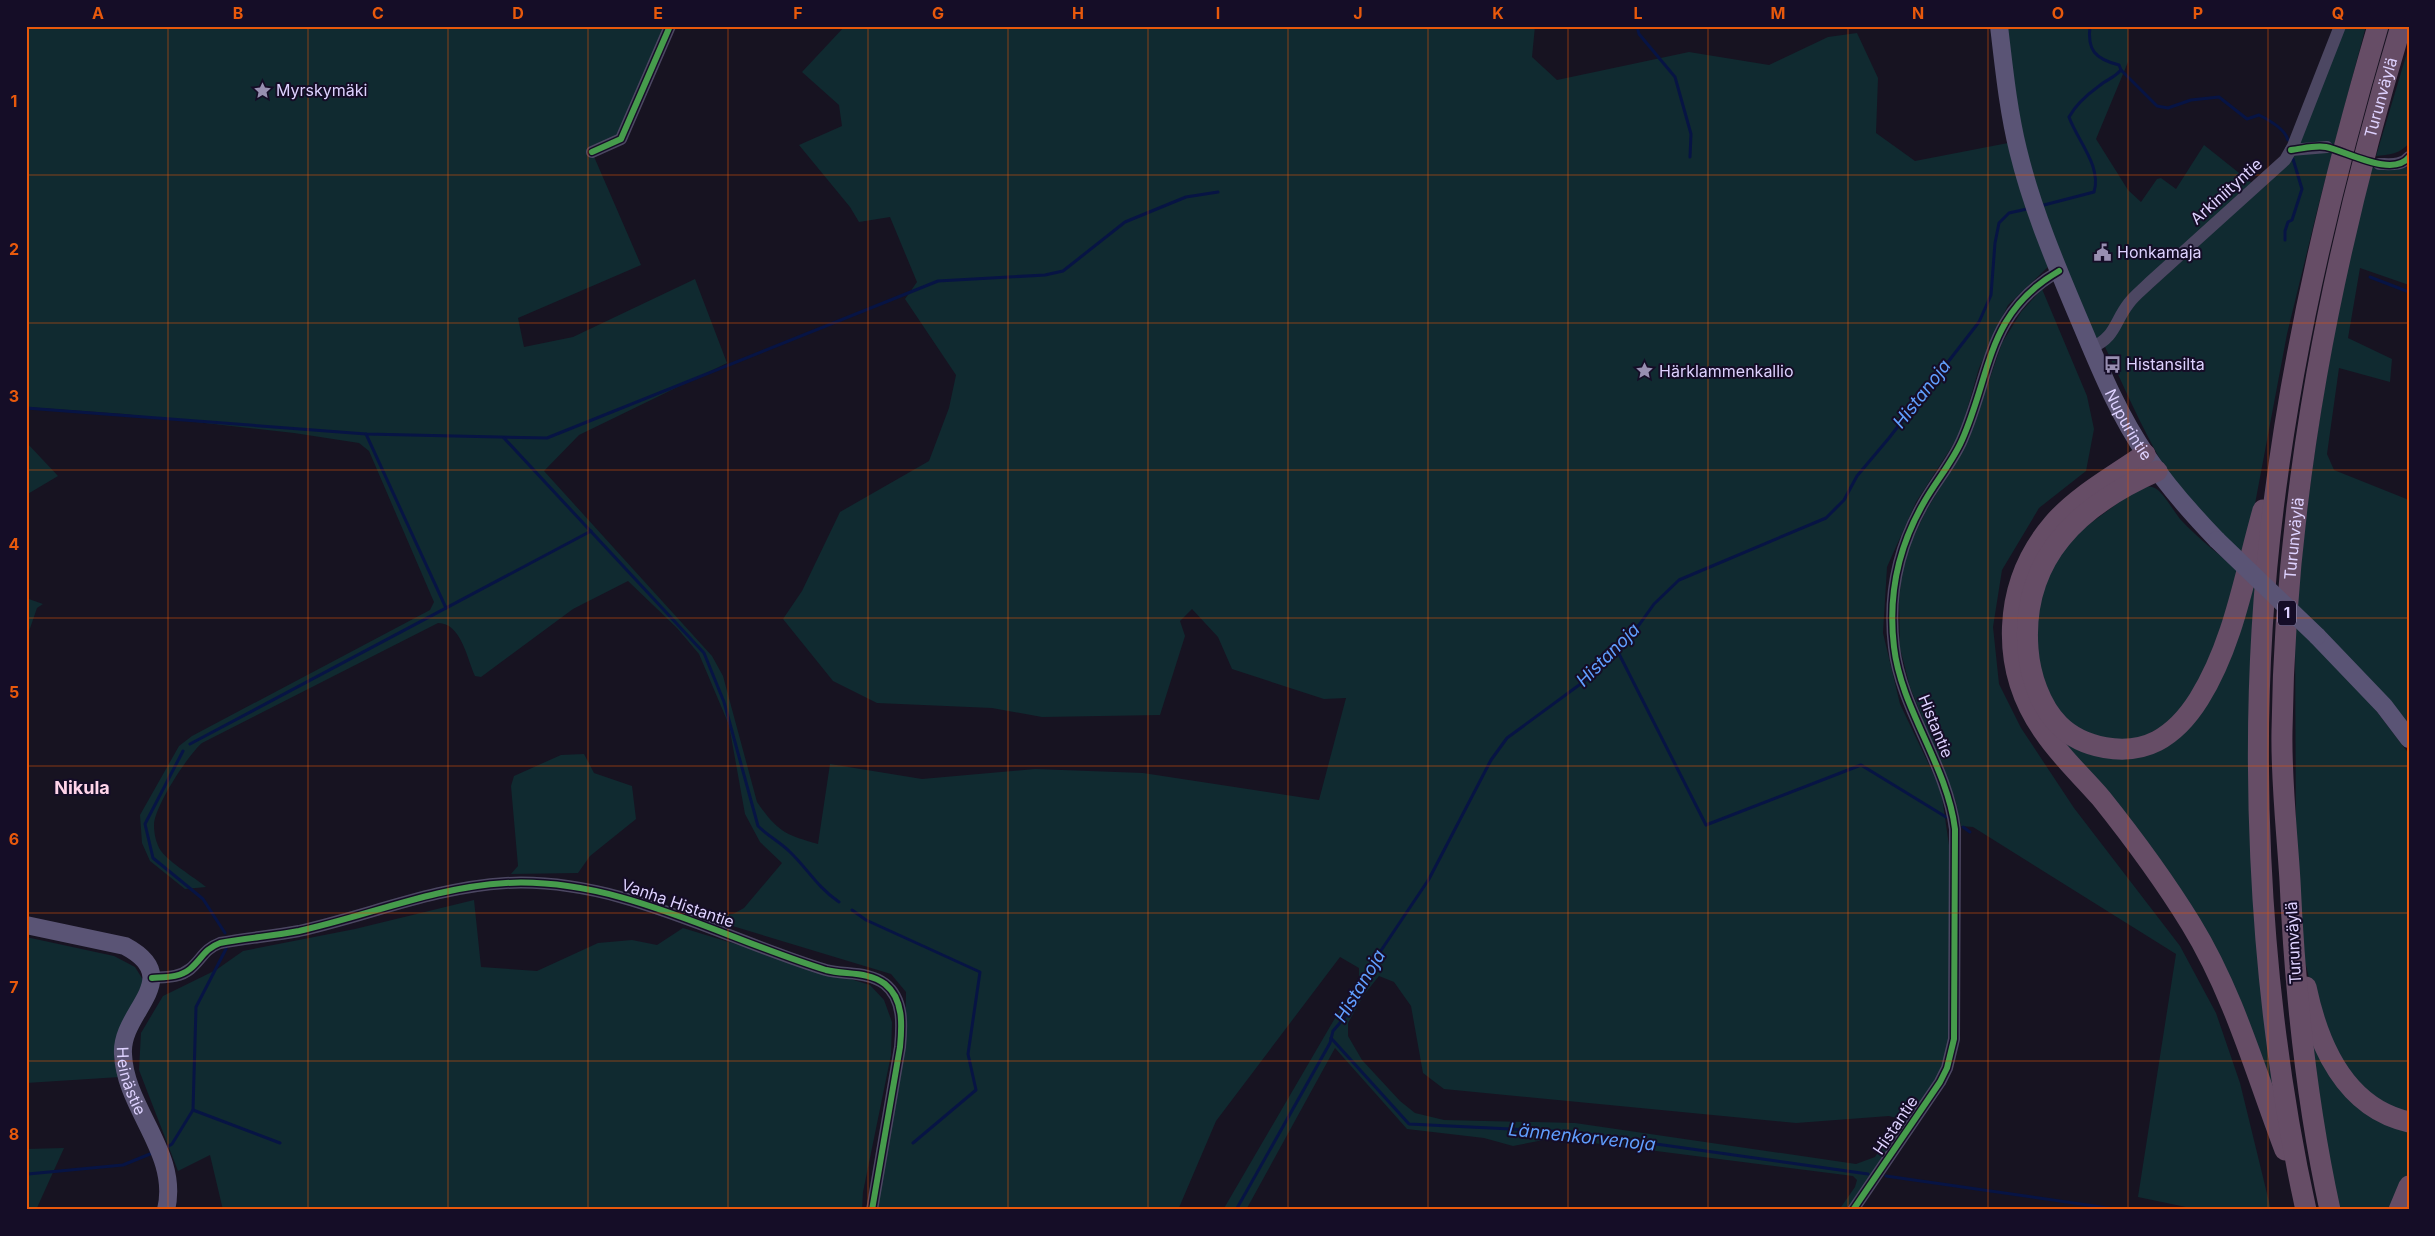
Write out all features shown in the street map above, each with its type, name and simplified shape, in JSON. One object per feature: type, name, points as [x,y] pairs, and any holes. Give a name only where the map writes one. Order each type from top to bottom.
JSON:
[{"type":"highway","name":"Turunväylä","points":[[2304,1203],[2281,1072],[2267,947],[2261,845],[2260,735],[2262,646],[2274,504],[2301,331],[2317,257],[2354,108],[2378,26]]},
{"type":"highway","name":"Turunväylä","points":[[2330,1210],[2304,1068],[2293,947],[2282,735],[2289,580],[2301,462],[2322,336],[2346,227],[2376,111],[2401,26]]},
{"type":"highway","points":[[2151,463],[2125,485],[2092,507],[2067,530],[2049,553],[2032,598],[2027,630],[2029,659],[2035,683],[2044,703],[2057,723],[2072,736],[2093,745],[2111,749],[2143,746],[2156,741],[2184,720],[2199,700],[2226,642],[2281,450]]},
{"type":"highway","points":[[2151,463],[2080,498],[2053,523],[2034,549],[2022,574],[2012,623],[2012,652],[2016,676],[2026,703],[2044,733],[2101,799],[2145,856],[2192,925],[2224,989],[2257,1066],[2304,1203]]},
{"type":"highway","points":[[2293,947],[2302,968],[2318,1033],[2344,1081],[2378,1110],[2409,1122]]},
{"type":"highway","points":[[2398,1210],[2409,1186]]},
{"type":"main road","name":"Nupurintie","points":[[1999,26],[2008,101],[2018,150],[2030,192],[2059,271],[2091,348],[2126,421],[2151,463],[2217,540],[2317,636],[2384,706],[2409,739]]},
{"type":"main road","points":[[26,925],[125,946],[139,954],[148,963],[152,978]]},
{"type":"main road","name":"Heinästie","points":[[152,978],[147,997],[126,1034],[122,1053],[132,1091],[169,1178],[166,1210]]},
{"type":"street","points":[[592,152],[621,139],[670,26]]},
{"type":"street","name":"Arkiniityntie","points":[[2091,348],[2104,342],[2112,334],[2128,304],[2285,160],[2340,26]]},
{"type":"street","points":[[2290,150],[2326,147]]},
{"type":"street","points":[[2379,164],[2395,165],[2406,161],[2409,157]]},
{"type":"street","name":"Histantie","points":[[1853,1210],[1940,1082],[1947,1068],[1954,1039],[1956,829],[1948,792],[1902,680],[1894,648],[1892,601],[1896,574],[1903,547],[1914,522],[1964,435],[1986,367],[2005,323],[2016,304],[2038,283],[2059,271]]},
{"type":"street","name":"Vanha Histantie","points":[[152,978],[181,974],[190,969],[208,948],[220,943],[299,930],[470,887],[528,882],[592,890],[641,903],[827,970],[874,978],[885,984],[895,995],[902,1026],[900,1048],[872,1210]]},
{"type":"green space","points":[[26,26],[670,26],[621,139],[592,152],[641,265],[518,318],[524,347],[573,337],[695,279],[727,363],[579,435],[544,471],[712,656],[723,676],[757,802],[776,826],[797,838],[818,844],[830,764],[922,779],[1035,769],[1143,773],[1319,800],[1346,698],[1324,699],[1232,669],[1218,637],[1192,609],[1180,621],[1185,636],[1160,715],[1042,717],[992,708],[877,703],[833,681],[783,619],[802,591],[840,512],[929,461],[949,408],[956,375],[905,299],[917,282],[890,217],[859,222],[850,207],[799,145],[842,126],[839,105],[802,72],[845,26],[1535,26],[1532,57],[1557,80],[1689,52],[1769,65],[1828,37],[1857,33],[1878,78],[1876,133],[1915,161],[2008,143],[2048,267],[2008,305],[1979,368],[1960,434],[1916,502],[1887,567],[1883,633],[1900,704],[1941,790],[1951,859],[1949,1045],[1936,1080],[1848,1210],[1839,1210],[1855,1187],[1857,1180],[1853,1176],[1554,1138],[1513,1146],[1484,1138],[1407,1129],[1335,1048],[1246,1210],[1223,1210],[1359,977],[1359,968],[1340,957],[1216,1121],[1178,1210],[877,1210],[905,1044],[906,992],[891,974],[706,918],[733,914],[744,908],[782,863],[760,842],[745,814],[729,725],[699,654],[677,628],[628,581],[573,609],[481,677],[475,676],[458,635],[446,625],[438,623],[202,743],[189,758],[165,794],[155,817],[154,825],[158,845],[165,856],[206,887],[185,889],[150,861],[142,843],[140,815],[179,746],[192,736],[430,610],[434,602],[369,451],[359,443],[294,433],[124,414],[26,407]],"holes":[[[1379,976],[1394,982],[1411,1006],[1423,1073],[1444,1089],[1796,1123],[1889,1116],[1897,1118],[1897,1122],[1875,1157],[1856,1164],[1575,1123],[1444,1120],[1415,1113],[1400,1101],[1362,1060],[1348,1036],[1348,1023],[1363,996]]]},
{"type":"green space","points":[[2007,26],[2128,26],[2128,62],[2096,139],[2128,190],[2141,202],[2157,179],[2161,178],[2176,189],[2204,145],[2253,184],[2186,247],[2107,333],[2095,340],[2054,243],[2035,184],[2018,106]]},
{"type":"green space","points":[[2345,26],[2366,26],[2318,207],[2287,334],[2245,557],[2191,501],[2163,464],[2140,421],[2105,347],[2129,309],[2284,168]]},
{"type":"green space","points":[[2409,46],[2409,143],[2398,152],[2376,156]]},
{"type":"green space","points":[[2372,167],[2386,170],[2406,167],[2409,169],[2409,285],[2360,268],[2348,338],[2392,359],[2390,382],[2339,368],[2327,454],[2334,470],[2409,500],[2409,728],[2297,607],[2302,551],[2325,385],[2346,276]]},
{"type":"green space","points":[[2042,289],[2087,396],[2094,429],[2086,471],[2039,508],[2002,570],[1993,627],[1999,684],[2021,728],[2074,808],[2180,946],[2216,1013],[2240,1083],[2271,1210],[2200,1210],[2138,1197],[2176,954],[1973,827],[1961,826],[1956,802],[1910,687],[1900,648],[1899,602],[1902,570],[1909,546],[1926,511],[1969,439],[2002,343],[2021,312]]},
{"type":"green space","points":[[26,442],[58,476],[26,495]]},
{"type":"green space","points":[[2136,467],[2139,469],[2137,473],[2075,516],[2046,551],[2033,578],[2025,608],[2023,639],[2026,670],[2035,699],[2051,723],[2074,742],[2104,752],[2131,753],[2148,749],[2164,741],[2188,722],[2212,687],[2229,647],[2254,560],[2260,548],[2251,718],[2251,831],[2257,944],[2274,1078],[2276,1112],[2258,1060],[2227,983],[2188,911],[2177,893],[2114,810],[2044,726],[2029,698],[2022,677],[2017,644],[2019,605],[2026,579],[2037,555],[2051,534],[2069,514],[2089,497]]},
{"type":"green space","points":[[2141,486],[2157,489],[2180,519],[2241,574],[2222,638],[2178,718],[2129,744],[2074,732],[2042,691],[2032,660],[2036,595],[2061,545]]},
{"type":"green space","points":[[26,598],[43,604],[37,608],[26,640]]},
{"type":"green space","points":[[2295,625],[2362,692],[2409,754],[2409,1117],[2394,1113],[2348,1077],[2316,1007],[2302,949],[2296,847]]},
{"type":"green space","points":[[584,754],[594,773],[632,786],[636,819],[590,856],[578,873],[511,874],[518,866],[511,786],[514,776],[561,755]]},
{"type":"green space","points":[[474,900],[481,967],[537,971],[598,943],[632,940],[657,945],[683,928],[870,985],[884,1000],[892,1022],[891,1055],[863,1192],[862,1210],[223,1210],[210,1155],[178,1171],[139,1070],[141,1033],[163,996],[216,970],[243,951],[355,929]]},
{"type":"green space","points":[[26,937],[114,956],[135,967],[145,983],[119,1030],[114,1059],[120,1077],[26,1083]]},
{"type":"green space","points":[[2310,1030],[2330,1071],[2409,1128],[2409,1178],[2393,1210],[2339,1210],[2328,1158]]},
{"type":"green space","points":[[64,1148],[36,1210],[26,1210],[26,1149]]},
{"type":"waterway","points":[[1637,26],[1639,34],[1675,77],[1691,134],[1690,157]]},
{"type":"waterway","name":"Histanoja","points":[[2044,205],[2094,192],[2096,182],[2092,163],[2069,117],[2086,96],[2121,70],[2119,65],[2104,60],[2094,52],[2090,41],[2090,26]]},
{"type":"waterway","points":[[2121,70],[2157,106],[2168,108],[2191,100],[2219,97],[2247,119],[2259,115],[2272,122],[2284,132],[2288,140]]},
{"type":"waterway","points":[[2285,240],[2285,231],[2288,222],[2292,220],[2302,189],[2293,159]]},
{"type":"waterway","points":[[26,408],[366,434],[547,438],[938,281],[1045,275],[1063,271],[1125,222],[1186,197],[1218,192]]},
{"type":"waterway","name":"Histanoja","points":[[1236,1210],[1330,1043],[1333,1031],[1351,1010],[1374,961],[1429,879],[1491,760],[1507,738],[1590,677],[1615,646],[1639,625],[1654,604],[1679,580],[1826,518],[1844,500],[1857,476],[1979,322],[1991,295],[1995,243],[1999,223],[2009,213],[2027,209]]},
{"type":"waterway","points":[[2370,277],[2409,292]]},
{"type":"waterway","points":[[366,434],[446,608]]},
{"type":"waterway","points":[[504,438],[704,653],[724,702],[758,826],[789,851],[818,884],[839,902]]},
{"type":"waterway","points":[[190,744],[591,531]]},
{"type":"waterway","points":[[1615,646],[1706,825],[1861,765],[1946,817]]},
{"type":"waterway","points":[[183,751],[145,824],[153,858],[203,899],[225,933]]},
{"type":"waterway","points":[[1963,827],[1970,832]]},
{"type":"waterway","points":[[852,910],[866,920],[980,972],[968,1054],[976,1090],[913,1143]]},
{"type":"waterway","points":[[167,1147],[172,1144],[193,1110],[196,1007],[226,949]]},
{"type":"waterway","name":"Lännenkorvenoja","points":[[1331,1038],[1409,1124],[1571,1132],[1868,1174]]},
{"type":"waterway","points":[[193,1110],[280,1143]]},
{"type":"waterway","points":[[28,1174],[123,1165],[150,1154]]},
{"type":"waterway","name":"Lännenkorvenoja","points":[[1886,1176],[2122,1210]]},
{"type":"cycle path","points":[[592,152],[621,139],[670,26]]},
{"type":"cycle path","points":[[2291,150],[2326,147],[2369,161],[2392,165],[2402,163],[2409,157]]},
{"type":"cycle path","points":[[1853,1210],[1940,1082],[1947,1068],[1954,1039],[1955,829],[1943,782],[1905,693],[1898,670],[1892,628],[1892,610],[1897,573],[1901,555],[1914,521],[1962,440],[1994,346],[2004,325],[2017,306],[2035,288],[2059,271]]},
{"type":"cycle path","points":[[152,978],[172,976],[186,972],[207,951],[220,943],[299,931],[453,890],[506,883],[548,884],[629,899],[826,970],[871,977],[885,984],[891,990],[899,1005],[900,1047],[872,1210]]},
{"type":"place","name":"Myrskymäki","points":[[262,90]]},
{"type":"place","name":"Honkamaja","points":[[2103,252]]},
{"type":"place","name":"Histansilta","points":[[2112,364]]},
{"type":"place","name":"Härklammenkallio","points":[[1645,371]]},
{"type":"district","name":"Nikula","points":[[82,788]]}]
